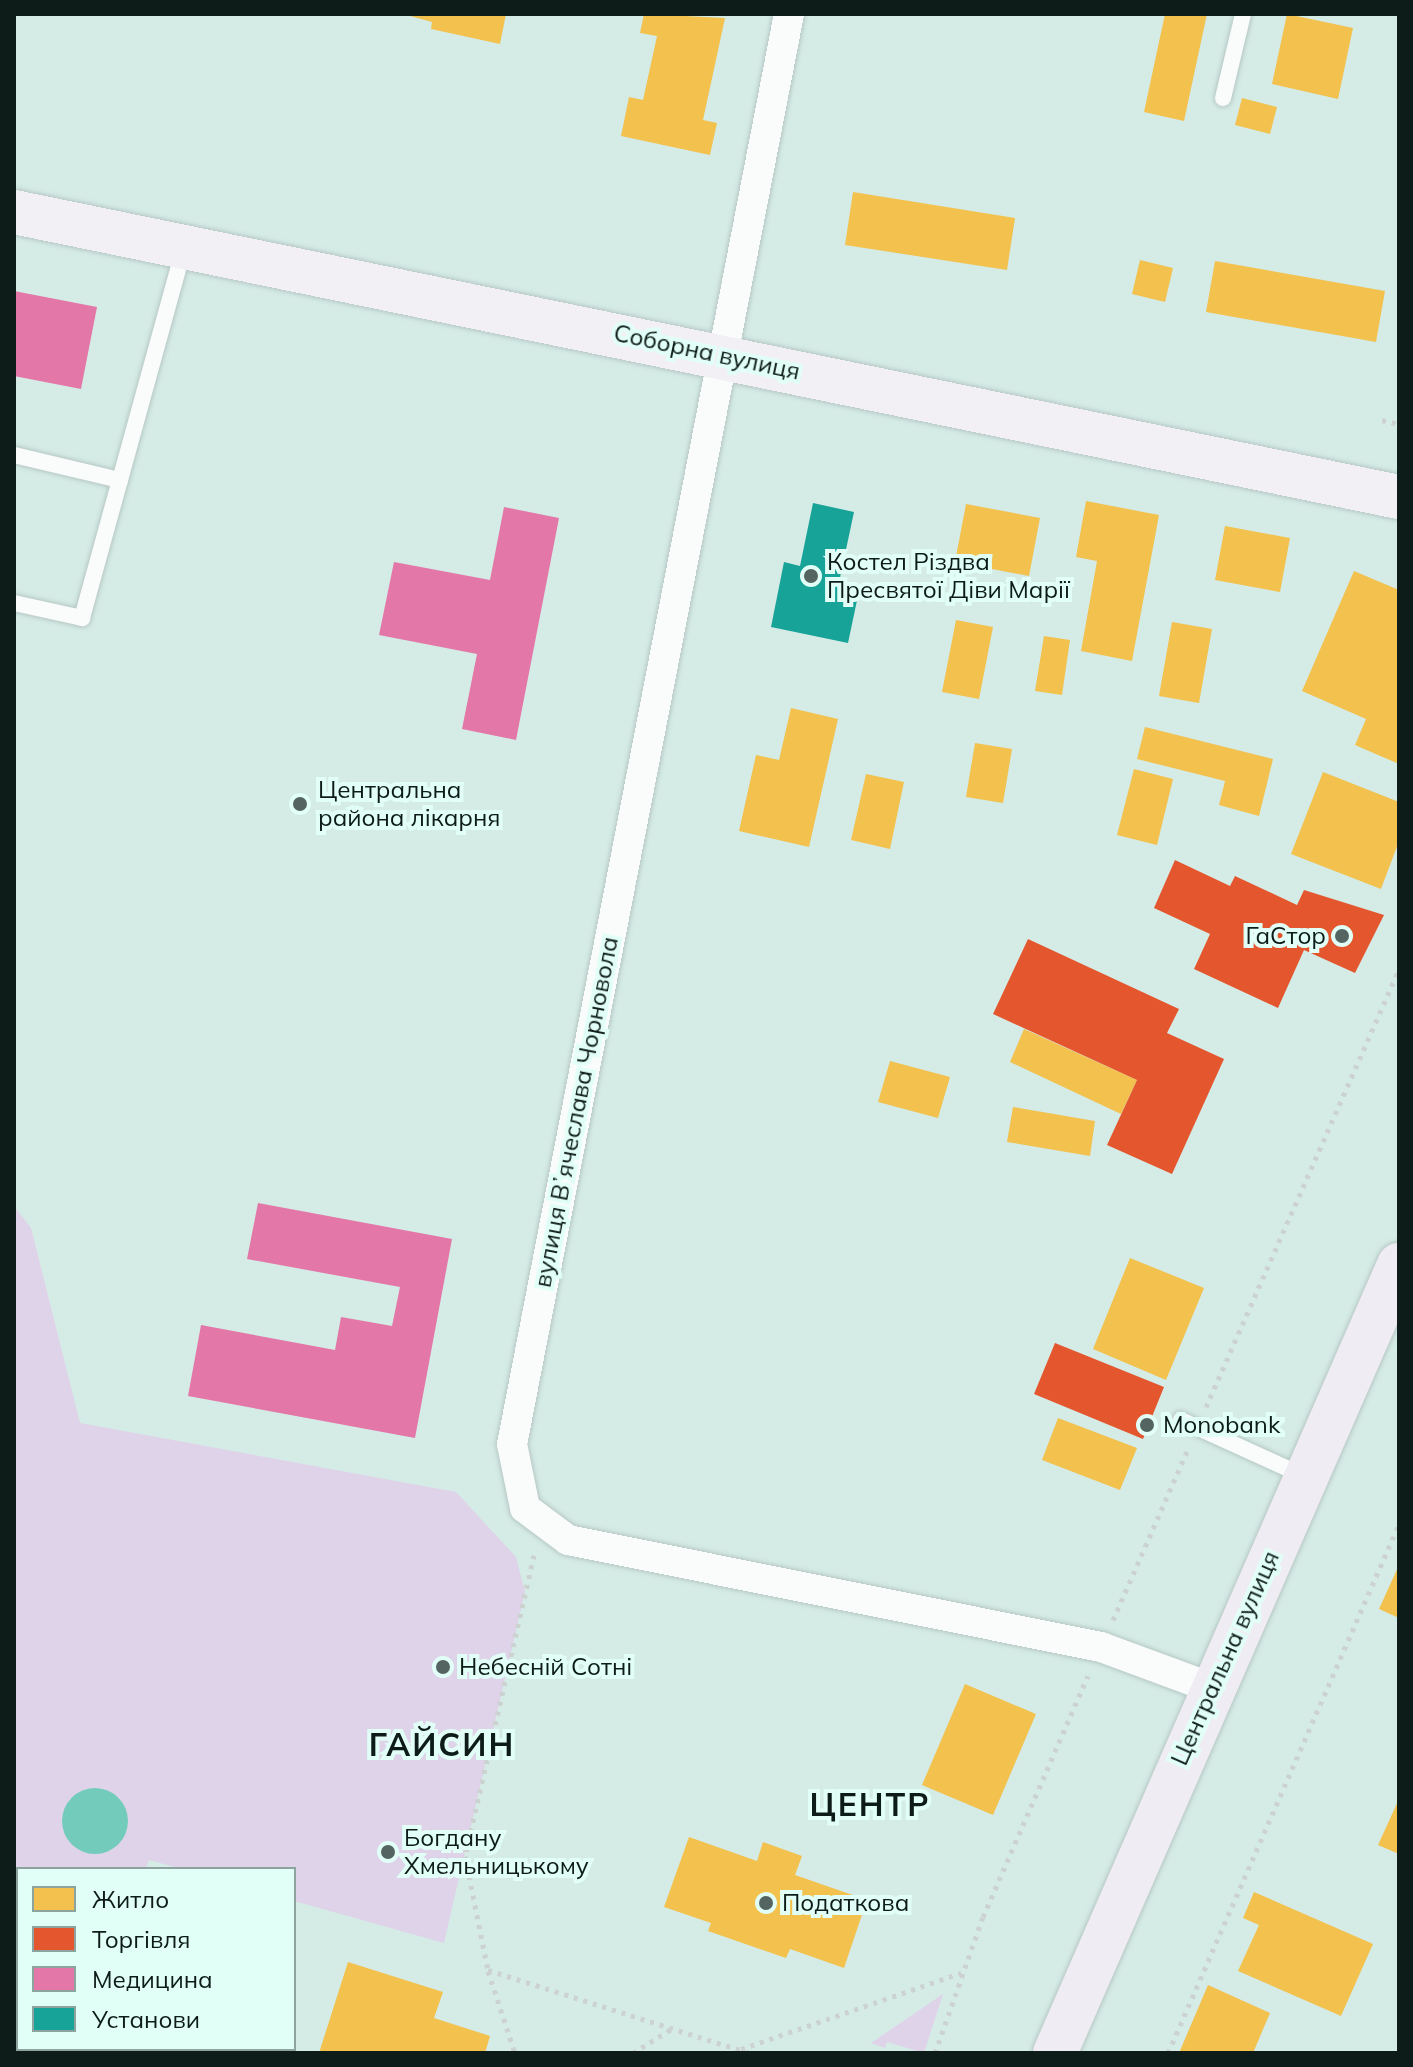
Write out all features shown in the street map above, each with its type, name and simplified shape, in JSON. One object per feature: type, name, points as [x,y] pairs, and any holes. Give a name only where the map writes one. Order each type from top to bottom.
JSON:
[{"type":"highway","name":"Центральна вулиця","points":[[1055,2053],[1399,1265]]},
{"type":"main road","name":"Соборна вулиця","points":[[14,212],[722,355],[1399,497]]},
{"type":"street","name":"вулиця Вʼячеслава Чорновола","points":[[789,14],[512,1444],[525,1508],[568,1540],[1101,1647],[1212,1688]]},
{"type":"lane","points":[[1223,98],[1243,14]]},
{"type":"lane","points":[[14,603],[82,618],[184,246]]},
{"type":"lane","points":[[14,455],[120,480]]},
{"type":"lane","points":[[1181,1420],[1305,1476]]},
{"type":"path","points":[[1382,420],[1399,424]]},
{"type":"path","points":[[935,2053],[961,1973],[1399,970]]},
{"type":"path","points":[[515,2053],[488,1970],[465,1856],[542,1521]]},
{"type":"path","points":[[1168,2053],[1399,1524]]},
{"type":"path","points":[[488,1970],[749,2053]]},
{"type":"path","points":[[741,2050],[961,1973]]},
{"type":"path","points":[[633,2053],[674,2028]]},
{"type":"shaded area","points":[[14,1206],[31,1228],[80,1423],[456,1492],[516,1557],[525,1592],[444,1943],[296,1902],[296,1867],[175,1867],[149,1860],[147,1867],[16,1867],[14,1898]]},
{"type":"shaded area","points":[[88,1788],[102,1788],[114,1793],[123,1802],[128,1821],[126,1834],[119,1845],[102,1854],[88,1854],[76,1849],[67,1840],[62,1828],[62,1814],[67,1802],[76,1793]]},
{"type":"shaded area","points":[[943,1994],[924,2053],[887,2042],[885,2048],[871,2043]]},
{"type":"building: Житло","points":[[403,14],[506,14],[500,44],[431,29],[432,22]]},
{"type":"building: Житло","points":[[644,14],[725,18],[703,120],[717,123],[710,155],[621,136],[629,97],[643,100],[657,36],[640,33]]},
{"type":"building: Житло","points":[[1165,14],[1207,14],[1184,121],[1144,112]]},
{"type":"building: Житло","points":[[1287,14],[1353,28],[1338,99],[1272,84]]},
{"type":"building: Житло","points":[[1242,98],[1277,107],[1270,134],[1235,125]]},
{"type":"building: Житло","points":[[853,192],[1015,218],[1007,270],[845,245]]},
{"type":"building: Житло","points":[[1140,260],[1173,268],[1165,302],[1132,294]]},
{"type":"building: Житло","points":[[1215,261],[1385,291],[1376,342],[1206,312]]},
{"type":"building: Житло","points":[[1086,501],[1159,515],[1132,661],[1081,651],[1097,561],[1076,557]]},
{"type":"building: Житло","points":[[966,504],[1040,518],[1029,576],[955,562]]},
{"type":"building: Житло","points":[[1225,526],[1290,538],[1280,592],[1215,580]]},
{"type":"building: Житло","points":[[1354,571],[1399,590],[1399,764],[1355,745],[1366,719],[1302,691]]},
{"type":"building: Житло","points":[[956,620],[993,627],[979,699],[942,692]]},
{"type":"building: Житло","points":[[1172,622],[1212,629],[1199,703],[1159,696]]},
{"type":"building: Житло","points":[[1044,636],[1070,640],[1062,695],[1035,691]]},
{"type":"building: Житло","points":[[791,708],[838,719],[809,847],[739,831],[756,755],[779,760]]},
{"type":"building: Житло","points":[[1145,727],[1273,759],[1259,816],[1219,805],[1225,781],[1137,759]]},
{"type":"building: Житло","points":[[975,743],[1012,749],[1003,803],[966,797]]},
{"type":"building: Житло","points":[[1134,769],[1173,779],[1157,845],[1117,835]]},
{"type":"building: Житло","points":[[1323,772],[1399,802],[1399,841],[1381,889],[1291,854]]},
{"type":"building: Житло","points":[[866,774],[904,782],[890,849],[851,840]]},
{"type":"building: Житло","points":[[1024,1029],[1137,1080],[1121,1114],[1010,1062]]},
{"type":"building: Житло","points":[[890,1061],[950,1077],[938,1118],[878,1102]]},
{"type":"building: Житло","points":[[1013,1107],[1095,1121],[1090,1156],[1007,1142]]},
{"type":"building: Житло","points":[[1130,1258],[1204,1288],[1166,1380],[1093,1349]]},
{"type":"building: Житло","points":[[1058,1418],[1137,1448],[1120,1490],[1042,1460]]},
{"type":"building: Житло","points":[[1399,1565],[1399,1618],[1379,1609]]},
{"type":"building: Житло","points":[[965,1684],[1036,1714],[993,1815],[922,1785]]},
{"type":"building: Житло","points":[[1399,1799],[1399,1854],[1378,1845]]},
{"type":"building: Житло","name":"Податкова","points":[[689,1837],[757,1861],[763,1842],[802,1856],[795,1875],[867,1900],[844,1968],[790,1949],[786,1958],[708,1931],[711,1923],[664,1907]]},
{"type":"building: Житло","points":[[1254,1892],[1373,1944],[1341,2016],[1238,1971],[1259,1925],[1243,1918]]},
{"type":"building: Житло","points":[[348,1962],[443,1992],[434,2018],[490,2036],[485,2053],[319,2053]]},
{"type":"building: Житло","points":[[1208,1985],[1270,2013],[1253,2053],[1179,2053]]},
{"type":"building: Торгівля","points":[[1175,860],[1230,886],[1235,876],[1297,905],[1304,890],[1384,915],[1355,973],[1304,950],[1278,1008],[1194,969],[1210,934],[1154,908]]},
{"type":"building: Торгівля","points":[[1028,939],[1179,1009],[1167,1033],[1224,1059],[1172,1174],[1107,1145],[1137,1080],[993,1014]]},
{"type":"building: Торгівля","points":[[1055,1343],[1164,1387],[1143,1439],[1034,1394]]},
{"type":"building: Медицина","points":[[14,291],[97,307],[81,389],[14,376]]},
{"type":"building: Медицина","points":[[504,507],[559,518],[516,740],[462,729],[477,654],[379,635],[394,562],[490,580]]},
{"type":"building: Медицина","points":[[258,1203],[452,1239],[415,1438],[188,1396],[201,1325],[335,1350],[341,1317],[392,1326],[400,1287],[247,1259]]},
{"type":"building: Установи","name":"Костел Різдва Пресвятої Діви Марії","points":[[813,503],[854,512],[838,587],[859,591],[848,643],[771,627],[784,562],[800,566]]},
{"type":"place","name":"Костел Різдва Пресвятої Діви Марії","points":[[811,576]]},
{"type":"place","name":"Центральна района лікарня","points":[[300,804]]},
{"type":"place","name":"ГаСтор","points":[[1342,936]]},
{"type":"place","name":"Monobank","points":[[1147,1425]]},
{"type":"place","name":"Небесній Сотні","points":[[443,1667]]},
{"type":"place","name":"Богдану Хмельницькому","points":[[388,1852]]},
{"type":"place","name":"Податкова","points":[[766,1903]]},
{"type":"district","name":"ГАЙСИН","points":[[442,1744]]},
{"type":"district","name":"ЦЕНТР","points":[[870,1804]]}]
